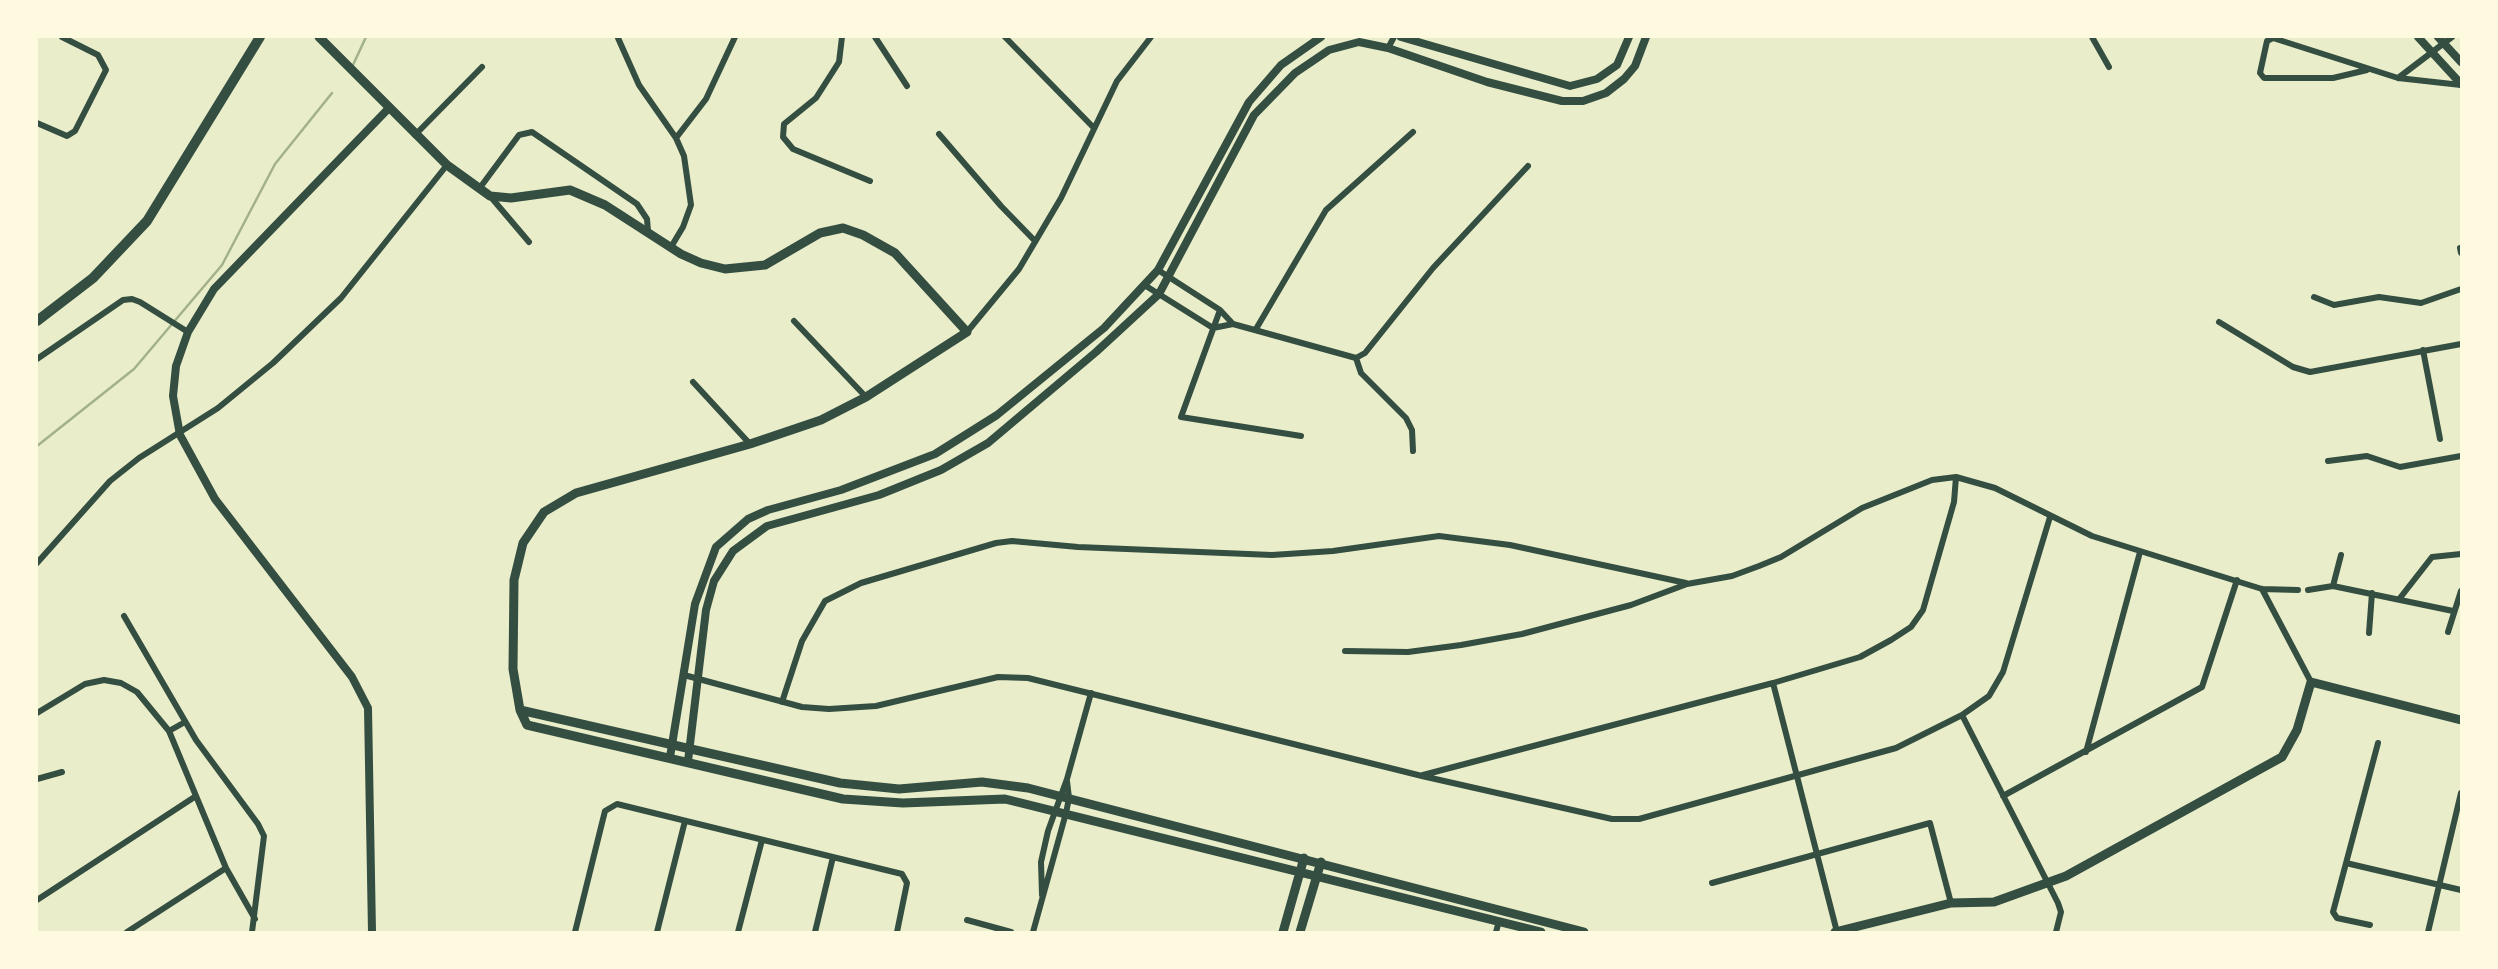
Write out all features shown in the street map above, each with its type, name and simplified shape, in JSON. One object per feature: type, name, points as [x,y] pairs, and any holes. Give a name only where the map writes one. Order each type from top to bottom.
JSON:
[{"type":"main road","points":[[37,321],[93,278],[147,221],[177,178],[260,37]]},
{"type":"main road","points":[[319,37],[388,109],[447,165],[489,196],[512,198],[570,190],[605,205],[701,263],[745,269],[765,265],[820,233],[843,228],[863,235],[895,253],[967,332],[866,397],[821,420],[750,444],[576,493],[544,512],[523,543],[514,580],[512,646],[520,710],[527,725],[844,799],[903,803],[991,798],[1055,810],[1541,932]]},
{"type":"main road","points":[[1836,932],[1951,903],[1994,902],[2049,884],[2282,758],[2297,730],[2311,682],[2461,720]]},
{"type":"main road","points":[[520,710],[840,783],[899,789],[997,783],[1064,797],[1321,862],[1584,932]]},
{"type":"main road","points":[[1283,932],[1304,858]]},
{"type":"main road","points":[[1300,932],[1321,862]]},
{"type":"street","points":[[37,123],[67,136],[75,131],[106,70],[98,55],[61,37]]},
{"type":"street","points":[[677,138],[706,99],[735,37]]},
{"type":"street","points":[[842,37],[839,62],[816,98],[784,124],[783,137],[793,149],[870,181]]},
{"type":"street","points":[[874,37],[907,86]]},
{"type":"street","points":[[1005,37],[1093,127]]},
{"type":"street","points":[[967,332],[1019,269],[1061,198],[1093,127],[1131,59],[1151,37]]},
{"type":"street","points":[[670,757],[700,583],[716,547],[748,519],[768,510],[841,490],[935,454],[997,415],[1104,328],[1146,286],[1158,270],[1249,102],[1281,65],[1321,37]]},
{"type":"street","points":[[1388,48],[1394,37]]},
{"type":"street","points":[[1401,37],[1570,86],[1597,79],[1617,65],[1629,37]]},
{"type":"street","points":[[688,761],[706,610],[714,581],[733,551],[768,526],[897,489],[966,457],[988,443],[1160,294],[1254,115],[1295,73],[1329,50],[1359,42],[1388,48],[1487,82],[1562,101],[1583,101],[1606,93],[1624,79],[1635,66],[1646,37]]},
{"type":"street","points":[[2092,37],[2109,67]]},
{"type":"street","points":[[2418,37],[2461,85]]},
{"type":"street","points":[[2398,78],[2433,53],[2441,40],[2452,37]]},
{"type":"street","points":[[618,38],[639,85],[677,138],[687,169],[691,205],[671,247]]},
{"type":"street","points":[[2367,71],[2333,78],[2264,78],[2260,73],[2267,41],[2273,38],[2367,71],[2398,78],[2461,85]]},
{"type":"street","points":[[2441,40],[2461,62]]},
{"type":"street","points":[[415,135],[482,67]]},
{"type":"street","points":[[372,932],[368,708],[352,677],[215,499],[180,435],[173,396],[176,366],[188,332],[214,289],[388,109]]},
{"type":"street","points":[[479,189],[519,135],[532,132],[629,197],[647,219],[648,231]]},
{"type":"street","points":[[1256,329],[1326,210],[1413,132]]},
{"type":"street","points":[[939,134],[1035,241]]},
{"type":"street","points":[[37,564],[110,481],[139,458],[180,435],[272,363],[341,298],[447,165]]},
{"type":"street","points":[[1146,286],[1213,328],[1233,324],[1356,358],[1365,353],[1433,268],[1528,166]]},
{"type":"street","points":[[489,196],[529,242]]},
{"type":"street","points":[[1158,270],[1220,310],[1233,324]]},
{"type":"street","points":[[2314,297],[2334,305],[2379,297],[2421,303],[2461,289]]},
{"type":"street","points":[[37,359],[123,300],[132,299],[188,332]]},
{"type":"street","points":[[1220,310],[1181,417],[1301,436]]},
{"type":"street","points":[[794,321],[866,397]]},
{"type":"street","points":[[2220,321],[2293,367],[2310,372],[2461,344]]},
{"type":"street","points":[[2423,350],[2440,439]]},
{"type":"street","points":[[1356,358],[1361,373],[1406,418],[1412,430],[1413,451]]},
{"type":"street","points":[[694,382],[750,444]]},
{"type":"street","points":[[2329,461],[2367,456],[2400,467],[2461,456]]},
{"type":"street","points":[[1422,776],[1773,683],[1860,657],[1911,627],[1923,610],[1954,502],[1956,477]]},
{"type":"street","points":[[1345,651],[1408,652],[1522,634],[1631,605],[1687,584],[1732,576],[1759,566],[1862,508],[1932,480],[1956,477],[1995,488],[2092,536],[2140,552],[2262,589],[2298,590]]},
{"type":"street","points":[[684,675],[782,702],[829,709],[876,706],[966,683],[1015,676],[1422,776],[1624,820],[1797,777],[1896,748],[1962,715],[1989,696],[1998,685],[2050,517]]},
{"type":"street","points":[[782,702],[802,641],[825,601],[861,583],[996,543],[1012,541],[1078,547],[1272,555],[1333,551],[1406,538],[1439,536],[1510,545],[1687,584]]},
{"type":"street","points":[[2086,752],[2140,552]]},
{"type":"street","points":[[2400,598],[2432,557],[2461,554]]},
{"type":"street","points":[[2333,586],[2341,555]]},
{"type":"street","points":[[2003,796],[2202,687],[2237,580]]},
{"type":"street","points":[[2308,590],[2333,586],[2453,611]]},
{"type":"street","points":[[2262,589],[2311,682]]},
{"type":"street","points":[[2448,632],[2461,591]]},
{"type":"street","points":[[2369,633],[2372,593]]},
{"type":"street","points":[[124,616],[185,722],[264,836],[252,932]]},
{"type":"street","points":[[37,713],[85,684],[104,680],[121,683],[137,692],[169,731],[226,868],[255,919]]},
{"type":"street","points":[[1773,683],[1836,932]]},
{"type":"street","points":[[1033,932],[1066,813],[1064,797],[1067,779],[1091,693]]},
{"type":"street","points":[[1962,715],[2049,884],[2061,912],[2056,932]]},
{"type":"street","points":[[169,731],[185,722]]},
{"type":"street","points":[[2370,925],[2334,916],[2378,743]]},
{"type":"street","points":[[37,779],[62,772]]},
{"type":"street","points":[[2428,932],[2461,793]]},
{"type":"street","points":[[37,900],[196,796]]},
{"type":"street","points":[[1042,895],[1042,858],[1055,810],[1064,797]]},
{"type":"street","points":[[575,932],[605,811],[609,806],[617,804],[906,877],[897,932]]},
{"type":"street","points":[[657,932],[685,821]]},
{"type":"street","points":[[1712,884],[1930,822],[1951,903]]},
{"type":"street","points":[[738,932],[762,840]]},
{"type":"street","points":[[815,932],[833,857]]},
{"type":"street","points":[[1042,858],[1054,861]]},
{"type":"street","points":[[2346,863],[2461,890]]},
{"type":"street","points":[[128,932],[226,868]]},
{"type":"street","points":[[967,920],[1011,932]]},
{"type":"street","points":[[1496,932],[1499,921]]},
{"type":"waterway","points":[[353,65],[366,37]]},
{"type":"waterway","points":[[37,446],[134,369],[222,265],[275,164],[332,93]]}]
